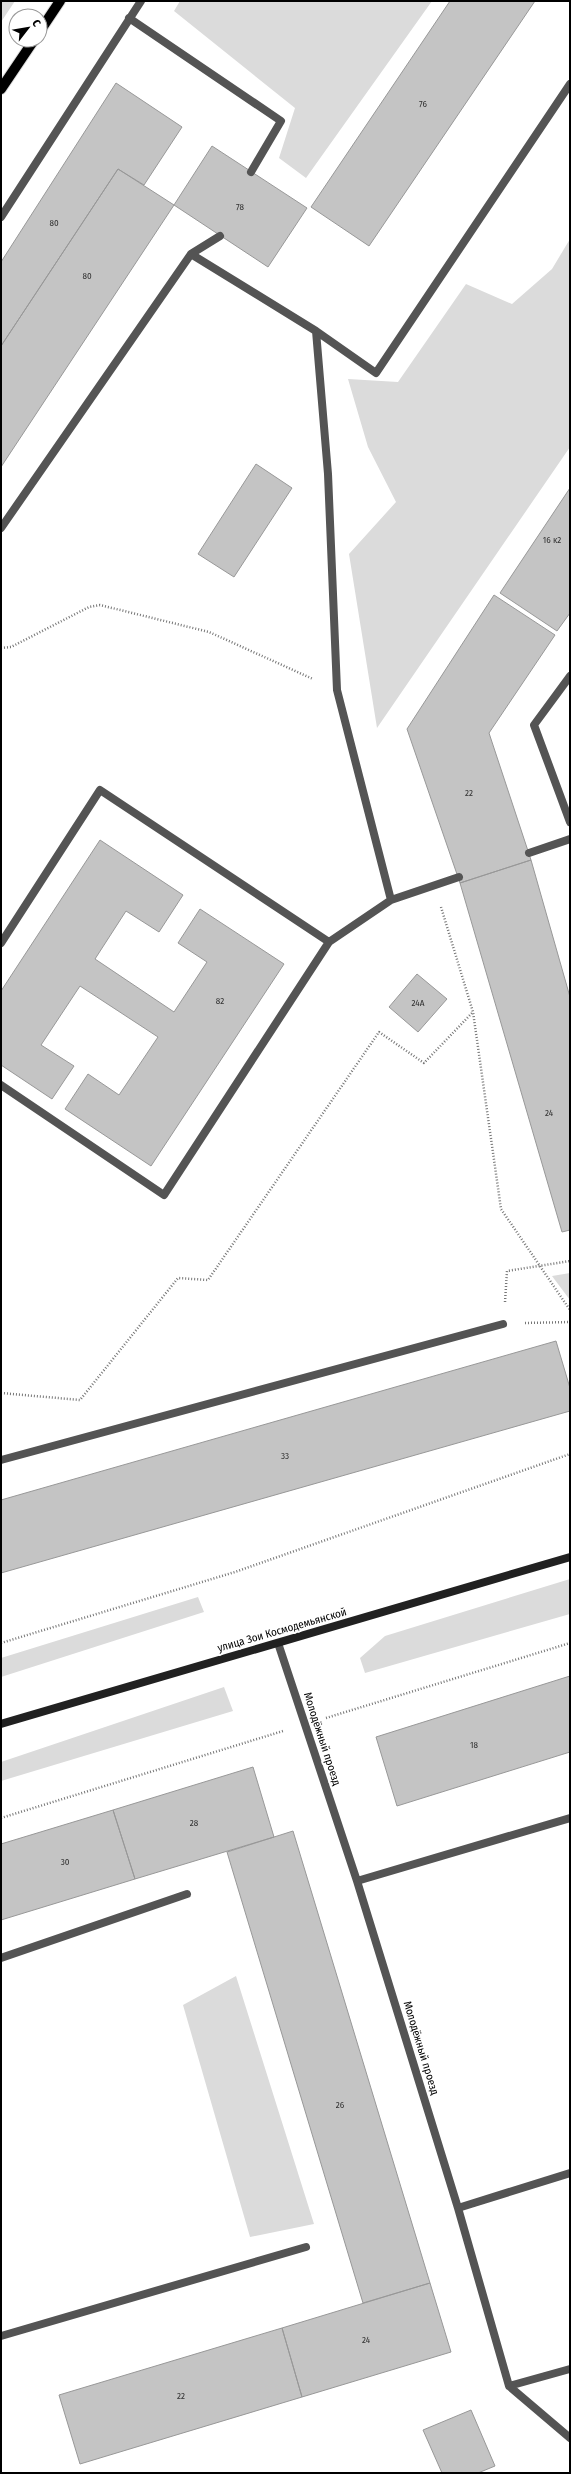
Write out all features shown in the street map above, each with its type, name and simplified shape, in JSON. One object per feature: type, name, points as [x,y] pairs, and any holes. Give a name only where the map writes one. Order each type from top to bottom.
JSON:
[{"type":"main road","points":[[48,19],[60,1]]},
{"type":"main road","points":[[1,89],[29,48]]},
{"type":"street","name":"улица Зои Космодемьянской","points":[[1,1724],[570,1557]]},
{"type":"lane","points":[[1,217],[141,1]]},
{"type":"lane","points":[[129,18],[281,122],[251,172]]},
{"type":"lane","points":[[191,254],[316,331],[376,374],[570,84]]},
{"type":"lane","points":[[1,528],[191,254],[220,236]]},
{"type":"lane","points":[[316,331],[328,474],[337,690],[391,900]]},
{"type":"lane","points":[[570,676],[534,725],[570,822]]},
{"type":"lane","points":[[1,943],[100,790],[329,942]]},
{"type":"lane","points":[[529,853],[570,839]]},
{"type":"lane","points":[[1,1085],[164,1195],[329,942],[391,900],[459,877]]},
{"type":"lane","points":[[1,1460],[504,1324]]},
{"type":"lane","name":"Молодёжный проезд","points":[[278,1643],[357,1881],[458,2208],[509,2386]]},
{"type":"lane","points":[[357,1881],[570,1818]]},
{"type":"lane","points":[[1,1958],[187,1894]]},
{"type":"lane","points":[[458,2208],[570,2173]]},
{"type":"lane","points":[[1,2336],[306,2247]]},
{"type":"lane","points":[[509,2386],[570,2369]]},
{"type":"lane","points":[[509,2386],[570,2438]]},
{"type":"path","points":[[1,648],[11,647],[89,607],[100,605],[209,632],[337,690]]},
{"type":"path","points":[[435,885],[473,1012],[501,1209],[570,1310]]},
{"type":"path","points":[[1,1393],[80,1400],[178,1278],[208,1280],[379,1032],[424,1063],[473,1012]]},
{"type":"path","points":[[570,1261],[506,1271],[504,1324],[570,1322]]},
{"type":"path","points":[[1,1643],[235,1572],[570,1454]]},
{"type":"shaded area","points":[[1,1],[15,1],[10,8],[8,8],[8,12],[1,22]]},
{"type":"shaded area","points":[[180,1],[432,1],[306,178],[279,158],[295,108],[174,11]]},
{"type":"shaded area","points":[[570,239],[570,447],[377,728],[349,554],[396,502],[368,447],[348,379],[398,382],[466,284],[512,304],[552,269]]},
{"type":"shaded area","points":[[570,1273],[570,1300],[552,1276]]},
{"type":"shaded area","points":[[570,1579],[570,1614],[365,1673],[360,1658],[385,1636]]},
{"type":"shaded area","points":[[198,1597],[204,1612],[1,1677],[1,1658]]},
{"type":"shaded area","points":[[224,1687],[233,1711],[1,1781],[1,1762]]},
{"type":"shaded area","points":[[236,1976],[314,2224],[250,2237],[183,2005]]},
{"type":"building","points":[[450,1],[535,1],[369,246],[311,207]]},
{"type":"building","points":[[116,83],[182,127],[144,185],[118,169],[1,346],[1,262]]},
{"type":"building","points":[[212,146],[307,208],[268,267],[174,205]]},
{"type":"building","points":[[118,169],[174,205],[1,467],[1,346]]},
{"type":"building","points":[[256,464],[292,488],[234,577],[198,554]]},
{"type":"building","points":[[570,488],[570,613],[557,631],[500,593]]},
{"type":"building","points":[[494,595],[555,635],[489,733],[531,860],[460,883],[407,729]]},
{"type":"building","points":[[100,840],[183,895],[159,932],[126,911],[95,959],[174,1012],[207,962],[178,943],[200,909],[284,964],[151,1166],[65,1109],[88,1074],[119,1095],[158,1037],[80,986],[41,1045],[74,1066],[52,1099],[1,1065],[1,991]]},
{"type":"building","points":[[531,860],[570,997],[570,1230],[562,1232],[460,883]]},
{"type":"building","points":[[417,974],[447,999],[418,1032],[389,1007]]},
{"type":"building","points":[[556,1341],[570,1388],[570,1411],[1,1573],[1,1500]]},
{"type":"building","points":[[570,1676],[570,1752],[397,1806],[376,1737]]},
{"type":"building","points":[[253,1767],[274,1837],[135,1879],[113,1810]]},
{"type":"building","points":[[113,1810],[135,1879],[1,1920],[1,1844]]},
{"type":"building","points":[[293,1831],[430,2283],[363,2303],[227,1852]]},
{"type":"building","points":[[430,2283],[451,2352],[302,2397],[282,2328]]},
{"type":"building","points":[[282,2328],[302,2397],[80,2464],[59,2395]]},
{"type":"building","points":[[471,2410],[495,2466],[478,2473],[442,2473],[423,2430]]}]
